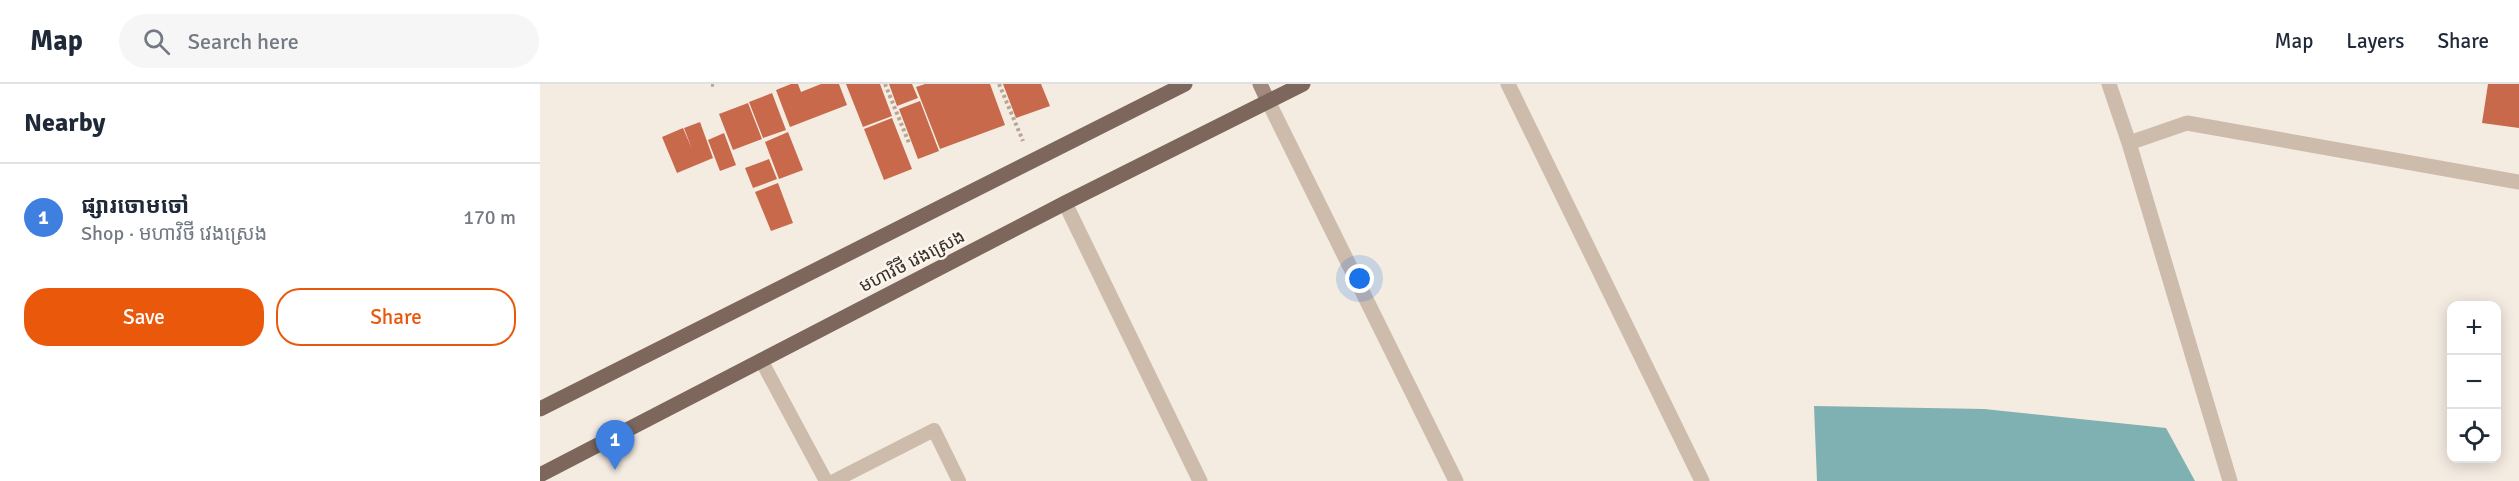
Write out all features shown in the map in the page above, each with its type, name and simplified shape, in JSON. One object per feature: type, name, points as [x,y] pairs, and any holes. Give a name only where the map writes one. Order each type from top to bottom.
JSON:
[{"type":"main road","name":"មហាវិថី វេងស្រេង","points":[[540,409],[1185,84]]},
{"type":"main road","name":"មហាវិថី វេងស្រេង","points":[[540,475],[1065,203],[1303,84]]},
{"type":"street","points":[[1260,84],[1456,481]]},
{"type":"street","points":[[1508,84],[1702,481]]},
{"type":"street","points":[[2109,84],[2129,143],[2230,481]]},
{"type":"street","points":[[2129,143],[2187,123],[2519,182]]},
{"type":"street","points":[[1065,203],[1200,481]]},
{"type":"lane","points":[[762,360],[826,481]]},
{"type":"lane","points":[[834,481],[934,430],[959,481]]},
{"type":"path","points":[[711,85],[717,84]]},
{"type":"path","points":[[885,84],[909,143]]},
{"type":"path","points":[[999,84],[1031,161]]},
{"type":"water","points":[[1814,406],[1984,409],[2166,428],[2195,481],[1817,481]]},
{"type":"building","points":[[791,84],[798,84],[801,92],[821,84],[839,84],[847,105],[790,127],[776,90]]},
{"type":"building","points":[[846,84],[880,84],[892,116],[863,127]]},
{"type":"building","points":[[889,84],[912,84],[918,98],[897,106]]},
{"type":"building","points":[[925,84],[990,84],[1005,125],[940,149],[916,87]]},
{"type":"building","points":[[1003,84],[1041,84],[1050,106],[1016,118]]},
{"type":"building","points":[[2488,84],[2519,84],[2519,128],[2482,123]]},
{"type":"building","points":[[772,93],[786,130],[763,138],[749,102]]},
{"type":"building","points":[[920,101],[939,151],[918,159],[899,109]]},
{"type":"building","points":[[748,103],[762,139],[733,150],[719,114]]},
{"type":"building","points":[[892,118],[912,169],[884,180],[864,129]]},
{"type":"building","points":[[700,122],[713,158],[677,173],[662,137],[683,128],[692,149],[684,128]]},
{"type":"building","points":[[788,132],[803,170],[779,179],[765,142]]},
{"type":"building","points":[[724,133],[736,165],[720,171],[708,140]]},
{"type":"building","points":[[769,159],[777,179],[753,188],[745,168]]},
{"type":"building","points":[[778,183],[793,223],[771,231],[755,192]]},
{"type":"place","name":"ផ្សារចោមចៅ","points":[[615,470]]}]
